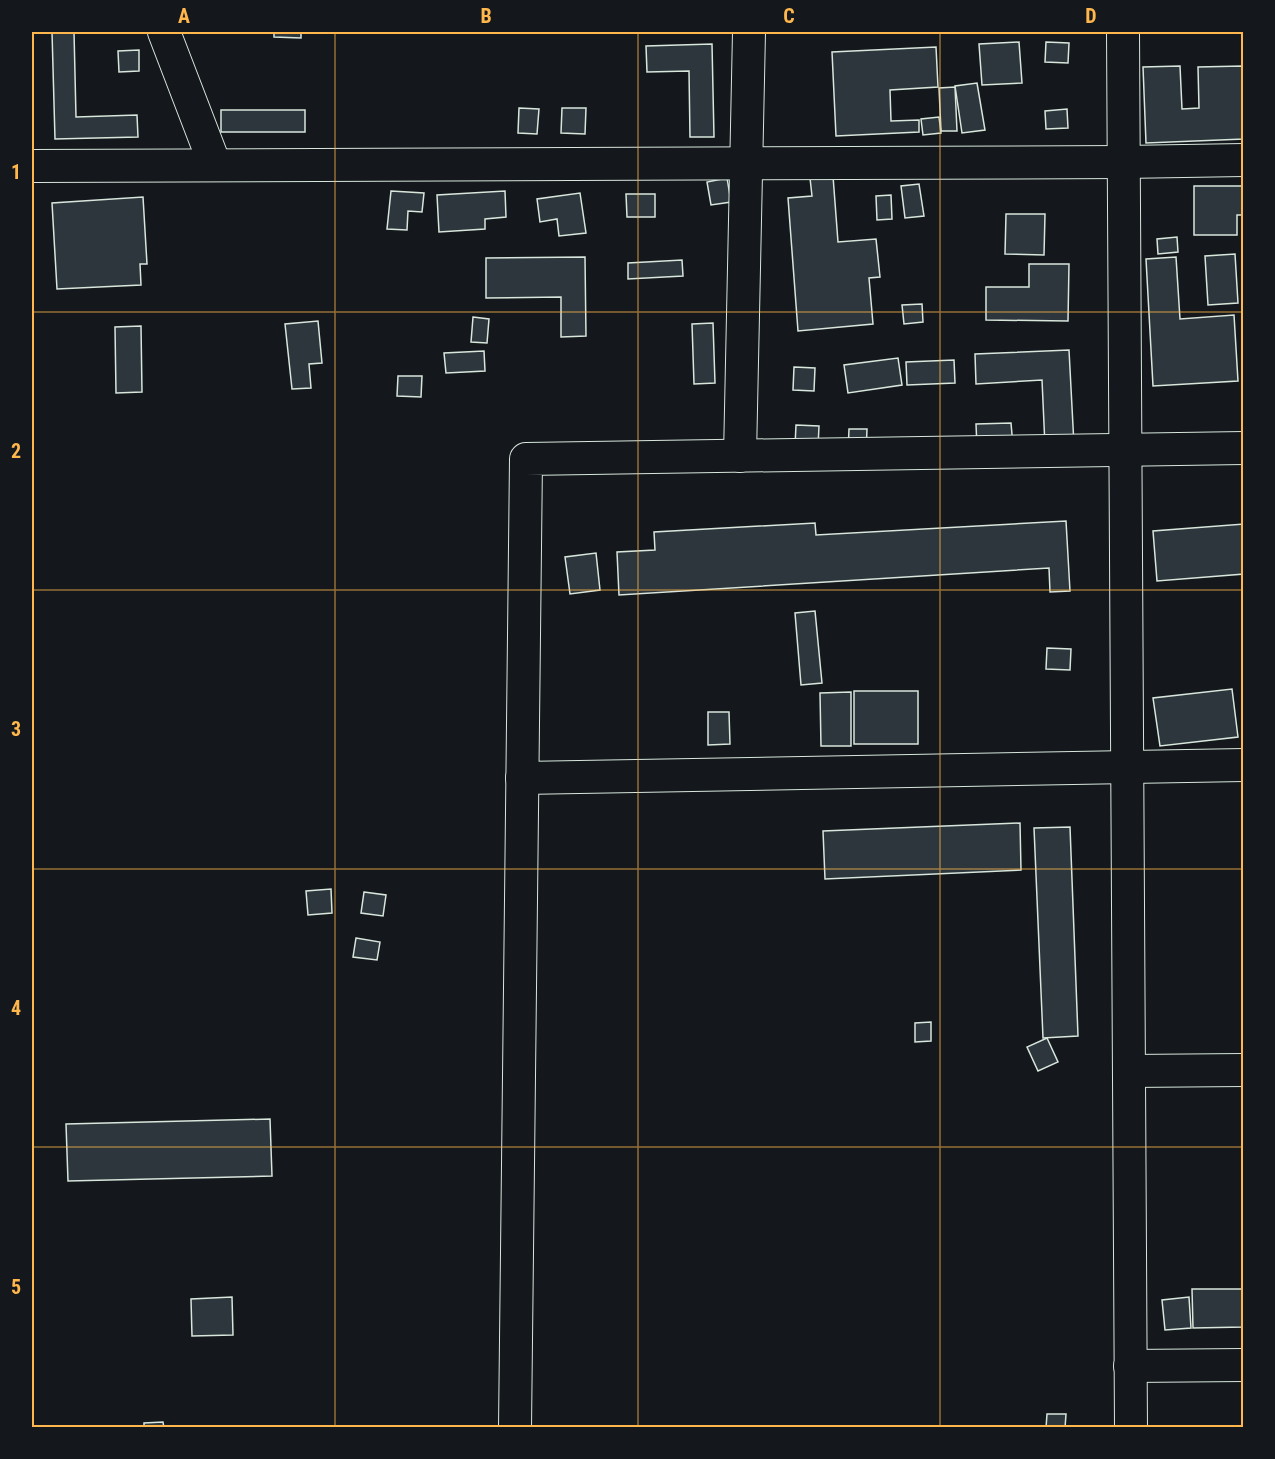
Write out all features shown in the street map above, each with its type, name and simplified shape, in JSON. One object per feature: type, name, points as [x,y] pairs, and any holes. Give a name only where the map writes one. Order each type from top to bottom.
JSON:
[{"type":"street","points":[[164,32],[215,165]]},
{"type":"street","points":[[740,456],[749,32]]},
{"type":"street","points":[[1123,32],[1131,1428]]},
{"type":"street","points":[[32,166],[1244,160]]},
{"type":"street","points":[[515,1428],[526,459],[1244,448]]},
{"type":"street","points":[[522,778],[1244,765]]},
{"type":"street","points":[[1129,1071],[1244,1070]]},
{"type":"street","points":[[1130,1366],[1244,1365]]},
{"type":"building","points":[[52,32],[74,32],[76,117],[137,115],[138,137],[55,139]]},
{"type":"building","points":[[274,32],[301,32],[301,38],[274,37]]},
{"type":"building","points":[[1019,42],[1022,83],[982,85],[979,44]]},
{"type":"building","points":[[1046,42],[1069,43],[1068,63],[1045,62]]},
{"type":"building","points":[[712,44],[714,137],[690,137],[689,71],[647,72],[646,46]]},
{"type":"building","points":[[936,47],[938,87],[890,90],[891,121],[919,120],[919,132],[836,136],[832,52]]},
{"type":"building","points":[[139,50],[139,71],[119,72],[118,51]]},
{"type":"building","points":[[1180,66],[1182,109],[1199,108],[1198,67],[1242,66],[1244,139],[1146,143],[1143,67]]},
{"type":"building","points":[[977,83],[985,130],[962,133],[955,86]]},
{"type":"building","points":[[955,87],[957,131],[941,131],[939,88]]},
{"type":"building","points":[[519,108],[539,109],[537,134],[518,133]]},
{"type":"building","points":[[562,108],[586,108],[585,134],[561,133]]},
{"type":"building","points":[[1067,109],[1068,128],[1046,129],[1045,111]]},
{"type":"building","points":[[221,110],[305,110],[305,132],[221,132]]},
{"type":"building","points":[[939,117],[941,133],[923,135],[921,119]]},
{"type":"building","points":[[833,176],[838,242],[876,239],[880,277],[869,278],[873,324],[798,331],[788,198],[812,196],[810,178]]},
{"type":"building","points":[[727,178],[731,202],[711,205],[707,182]]},
{"type":"building","points":[[919,184],[924,216],[905,218],[901,186]]},
{"type":"building","points":[[1194,186],[1244,186],[1244,215],[1237,215],[1237,235],[1194,235]]},
{"type":"building","points":[[391,191],[424,193],[422,212],[408,211],[407,230],[387,229]]},
{"type":"building","points":[[505,191],[506,217],[485,219],[485,229],[439,232],[437,195]]},
{"type":"building","points":[[580,193],[586,233],[559,236],[557,219],[540,222],[537,199]]},
{"type":"building","points":[[626,194],[655,194],[655,217],[627,217]]},
{"type":"building","points":[[891,195],[892,219],[877,220],[876,196]]},
{"type":"building","points":[[143,197],[147,264],[140,264],[141,285],[57,289],[52,203]]},
{"type":"building","points":[[1006,214],[1045,214],[1044,255],[1005,254]]},
{"type":"building","points":[[1177,237],[1178,252],[1158,254],[1157,239]]},
{"type":"building","points":[[1235,254],[1238,303],[1208,305],[1205,256]]},
{"type":"building","points":[[585,257],[586,336],[561,337],[561,297],[486,298],[486,258]]},
{"type":"building","points":[[1176,257],[1180,319],[1234,315],[1238,381],[1153,386],[1146,259]]},
{"type":"building","points":[[682,260],[683,276],[628,279],[628,263]]},
{"type":"building","points":[[1029,264],[1069,264],[1068,321],[986,320],[986,287],[1029,287]]},
{"type":"building","points":[[922,304],[923,322],[904,324],[902,305]]},
{"type":"building","points":[[473,317],[489,319],[487,343],[471,342]]},
{"type":"building","points":[[318,321],[322,363],[309,364],[311,388],[292,389],[285,324]]},
{"type":"building","points":[[713,323],[715,383],[694,384],[692,324]]},
{"type":"building","points":[[141,326],[142,392],[116,393],[115,327]]},
{"type":"building","points":[[1069,350],[1074,445],[1045,446],[1042,380],[976,384],[975,354]]},
{"type":"building","points":[[484,351],[485,371],[446,373],[444,353]]},
{"type":"building","points":[[898,358],[902,385],[848,393],[844,365]]},
{"type":"building","points":[[954,360],[955,383],[907,385],[906,362]]},
{"type":"building","points":[[794,367],[815,368],[814,391],[793,390]]},
{"type":"building","points":[[398,376],[422,376],[421,397],[397,396]]},
{"type":"building","points":[[1011,423],[1013,446],[977,448],[976,424]]},
{"type":"building","points":[[796,425],[819,426],[818,447],[795,446]]},
{"type":"building","points":[[849,429],[867,429],[866,453],[848,452]]},
{"type":"building","points":[[1066,521],[1070,591],[1050,592],[1049,568],[619,595],[617,552],[655,550],[654,532],[815,523],[816,535]]},
{"type":"building","points":[[1244,524],[1244,574],[1157,581],[1153,531]]},
{"type":"building","points":[[596,553],[600,590],[570,594],[565,557]]},
{"type":"building","points":[[815,611],[822,683],[801,685],[795,613]]},
{"type":"building","points":[[1047,648],[1071,649],[1070,670],[1046,669]]},
{"type":"building","points":[[1232,689],[1238,737],[1160,746],[1153,698]]},
{"type":"building","points":[[854,691],[918,691],[918,744],[854,744]]},
{"type":"building","points":[[851,692],[851,746],[821,746],[820,693]]},
{"type":"building","points":[[708,712],[729,712],[730,744],[708,745]]},
{"type":"building","points":[[1020,823],[1021,870],[825,879],[823,831]]},
{"type":"building","points":[[1070,827],[1078,1036],[1043,1038],[1034,828]]},
{"type":"building","points":[[331,889],[332,913],[308,915],[306,891]]},
{"type":"building","points":[[364,892],[386,895],[383,916],[361,913]]},
{"type":"building","points":[[356,938],[380,942],[377,960],[353,957]]},
{"type":"building","points":[[931,1022],[931,1041],[915,1042],[915,1023]]},
{"type":"building","points":[[1047,1038],[1058,1062],[1038,1071],[1027,1047]]},
{"type":"building","points":[[270,1119],[272,1176],[68,1181],[66,1124]]},
{"type":"building","points":[[1192,1289],[1244,1289],[1244,1327],[1193,1328]]},
{"type":"building","points":[[232,1297],[233,1335],[192,1336],[191,1299]]},
{"type":"building","points":[[1189,1297],[1191,1328],[1165,1330],[1162,1300]]},
{"type":"building","points":[[1047,1414],[1066,1414],[1065,1428],[1046,1428]]},
{"type":"building","points":[[163,1422],[164,1428],[144,1428],[144,1423]]},
{"type":"building","points":[[296,1426],[296,1428],[198,1428],[198,1427]]}]
